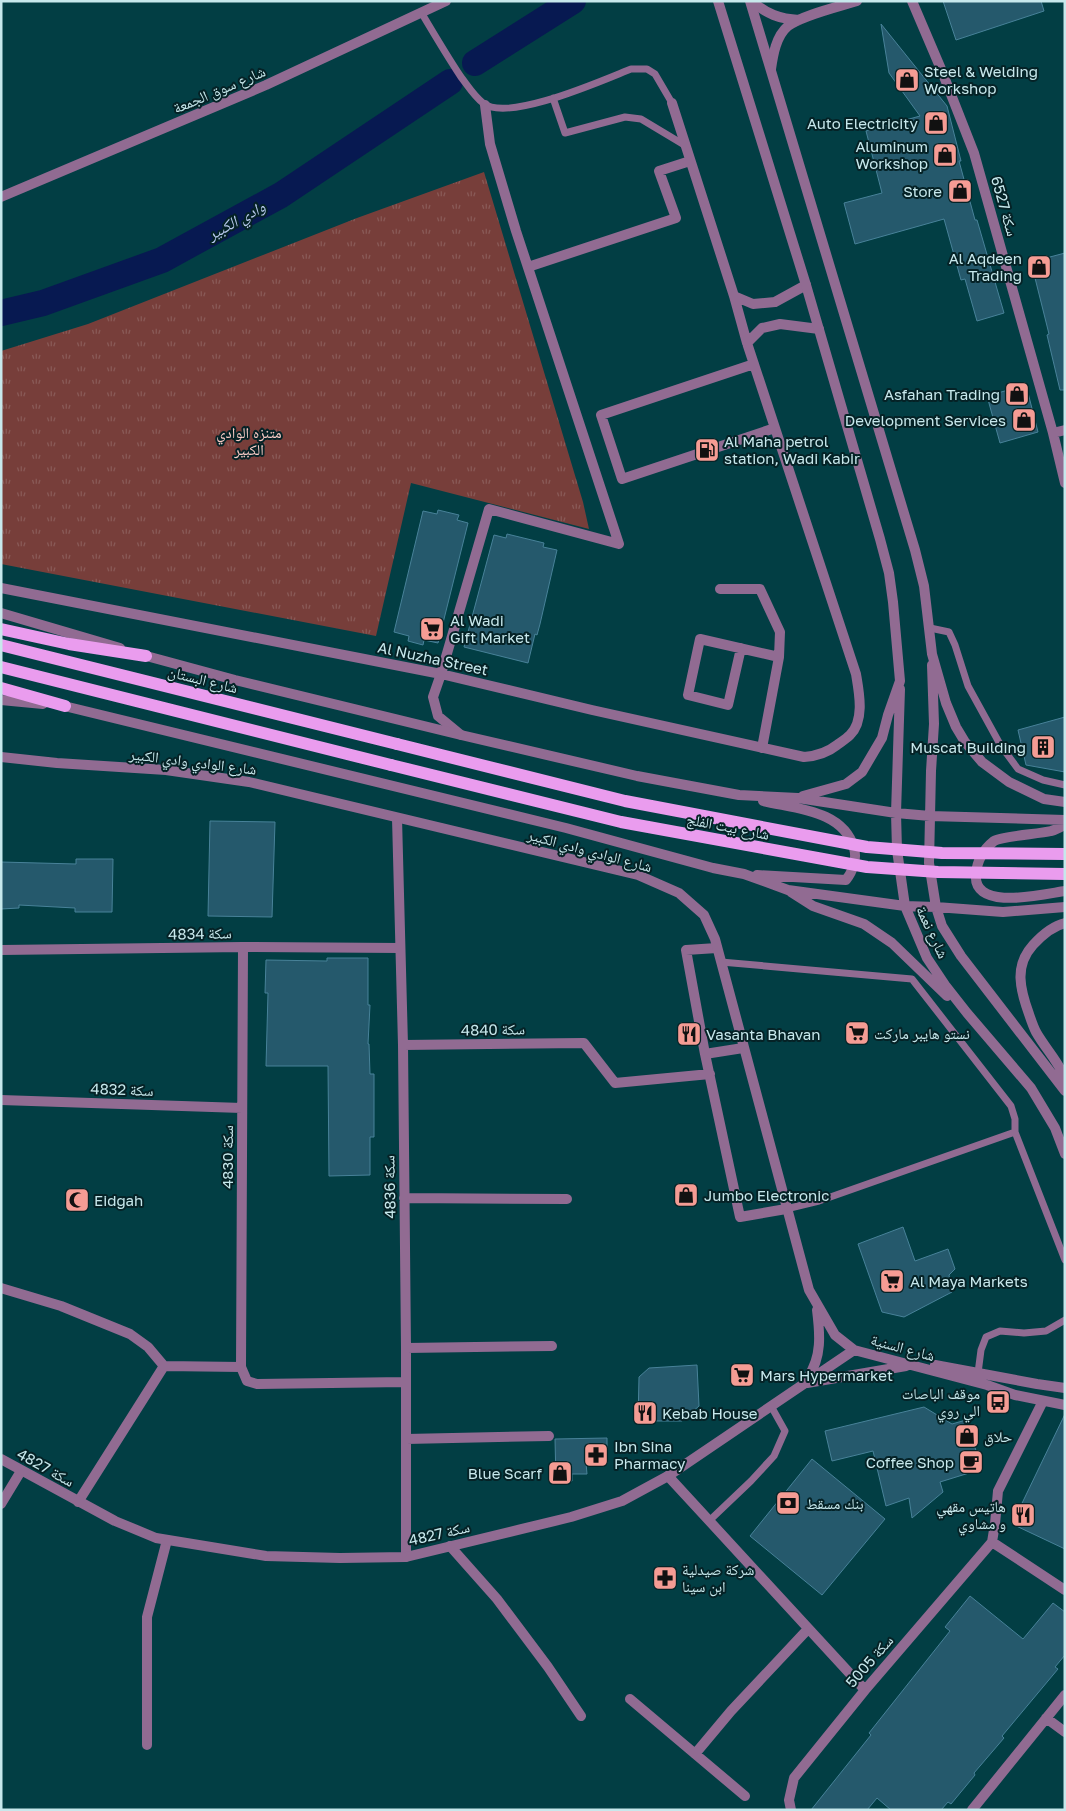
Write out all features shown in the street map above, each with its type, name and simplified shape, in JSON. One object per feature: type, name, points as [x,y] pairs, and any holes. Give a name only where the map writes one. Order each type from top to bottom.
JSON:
[{"type":"main road","points":[[1,629],[69,644],[146,656]]},
{"type":"main road","name":"شارع البستان","points":[[1,645],[397,744]]},
{"type":"main road","name":"شارع بيت الفلج","points":[[1,667],[621,822],[867,867],[938,872],[1065,874]]},
{"type":"main road","points":[[1,688],[66,706]]},
{"type":"main road","name":"شارع بيت الفلج","points":[[397,744],[625,801],[802,833],[866,847],[942,853],[1065,854]]},
{"type":"street","name":"شارع سوق الجمعة","points":[[1,197],[266,86],[446,1]]},
{"type":"street","name":"شارع نعمة","points":[[718,1],[806,285],[889,573],[900,681],[896,813],[897,850],[904,906],[926,958],[967,1013],[1031,1088],[1055,1128],[1065,1154]]},
{"type":"street","points":[[751,1],[760,9],[773,15],[784,19],[800,20]]},
{"type":"street","points":[[751,1],[915,550],[924,586],[932,654],[946,704],[965,742],[982,762],[1009,782],[1044,799],[1065,802]]},
{"type":"street","points":[[771,68],[773,53],[782,33],[787,27],[800,20],[857,1]]},
{"type":"street","name":"سكة 6527","points":[[912,1],[974,153],[1053,433],[1065,483]]},
{"type":"street","points":[[672,104],[775,428],[622,479],[601,415],[754,364]]},
{"type":"street","points":[[461,735],[438,716],[433,697],[490,509],[619,544],[528,268],[490,144],[484,105]]},
{"type":"street","points":[[528,268],[676,218],[659,171],[690,161]]},
{"type":"street","points":[[734,296],[753,304],[775,302],[806,285]]},
{"type":"street","points":[[748,343],[762,328],[780,324],[819,329]]},
{"type":"street","name":"Al Nuzha Street","points":[[1,588],[441,674],[762,748],[804,757],[817,756],[832,750],[851,735],[857,723],[860,700],[856,674],[775,428]]},
{"type":"street","points":[[1053,433],[1065,430]]},
{"type":"street","points":[[720,590],[760,589],[780,632],[779,657],[762,748]]},
{"type":"street","points":[[1,613],[235,680],[637,776],[739,795],[824,815],[839,824],[851,839],[856,854],[852,873],[846,880],[744,874],[713,868],[566,828],[66,706],[1,700]]},
{"type":"street","points":[[741,648],[728,705],[688,695],[700,639],[741,648],[779,657]]},
{"type":"street","name":"شارع نعمة","points":[[932,654],[934,724],[928,863],[936,906],[942,926],[962,956],[1065,1091]]},
{"type":"street","points":[[798,798],[846,784],[862,772],[882,738],[900,681]]},
{"type":"street","name":"شارع الوادي وادي الكبير","points":[[1,756],[57,763],[166,770],[249,782],[638,875],[679,893],[704,915],[717,948],[809,1290],[835,1335],[854,1350]]},
{"type":"street","points":[[739,795],[798,798],[896,813],[930,816],[1065,820]]},
{"type":"street","name":"سكة 4836","points":[[397,818],[406,1348],[406,1556]]},
{"type":"street","points":[[1065,825],[1053,831],[996,840],[981,856],[976,872],[976,883],[989,896],[1014,899],[1065,891]]},
{"type":"street","points":[[744,874],[788,890],[904,906],[936,906],[1003,912],[1065,907]]},
{"type":"street","points":[[788,890],[813,906],[864,924],[892,943],[925,976],[967,1013]]},
{"type":"street","points":[[1065,923],[1058,924],[1042,936],[1030,949],[1021,965],[1021,991],[1035,1030],[1065,1078]]},
{"type":"street","name":"سكة 4834","points":[[1,950],[243,947],[400,948]]},
{"type":"street","name":"سكة 4830","points":[[241,1367],[243,947]]},
{"type":"street","points":[[717,948],[686,950],[740,1217],[786,1209]]},
{"type":"street","name":"سكة 4840","points":[[402,1045],[584,1043],[615,1083],[710,1074]]},
{"type":"street","points":[[706,1054],[744,1048]]},
{"type":"street","name":"سكة 4832","points":[[1,1100],[242,1108]]},
{"type":"street","points":[[404,1198],[567,1199]]},
{"type":"street","points":[[1,1288],[60,1306],[130,1334],[148,1347],[164,1366],[241,1367],[246,1381],[257,1384],[405,1382]]},
{"type":"street","points":[[804,1384],[814,1368],[818,1355],[820,1339],[816,1304]]},
{"type":"street","points":[[406,1348],[552,1346]]},
{"type":"street","name":"شارع السنية","points":[[854,1350],[1015,1395],[1065,1405]]},
{"type":"street","name":"شارع السنية","points":[[854,1350],[1065,1388]]},
{"type":"street","name":"سكة 4827","points":[[1,1460],[115,1521],[156,1538],[266,1556],[340,1558],[406,1556],[571,1517],[622,1501],[668,1476],[854,1350]]},
{"type":"street","points":[[804,1384],[912,1365]]},
{"type":"street","points":[[78,1502],[164,1366]]},
{"type":"street","points":[[1043,1401],[998,1491],[992,1542],[1065,1590]]},
{"type":"street","points":[[406,1439],[549,1436]]},
{"type":"street","points":[[1,1504],[21,1471]]},
{"type":"street","points":[[668,1476],[865,1690]]},
{"type":"street","points":[[147,1745],[147,1617],[167,1540]]},
{"type":"street","name":"سكة 5005","points":[[791,1810],[789,1800],[794,1778],[865,1690],[992,1542]]},
{"type":"street","points":[[450,1546],[497,1599],[548,1667],[581,1716]]},
{"type":"street","points":[[695,1754],[731,1711],[808,1629]]},
{"type":"street","points":[[978,1808],[1065,1695]]},
{"type":"street","points":[[630,1699],[745,1796]]},
{"type":"street","points":[[1046,1718],[1065,1732]]},
{"type":"lane","points":[[422,12],[448,57],[484,105],[500,110],[520,108],[553,98],[631,69],[647,69],[655,74],[672,104]]},
{"type":"lane","points":[[553,98],[565,133],[625,117],[641,119],[686,146]]},
{"type":"lane","points":[[930,628],[949,632],[968,686],[1001,746],[1018,768],[1043,780],[1065,784]]},
{"type":"lane","points":[[721,962],[912,979],[1011,1106],[1015,1119],[1015,1132],[1065,1260]]},
{"type":"lane","points":[[786,1209],[819,1201],[1015,1132]]},
{"type":"lane","points":[[978,1373],[981,1350],[986,1337],[1000,1332],[1024,1333],[1046,1331],[1065,1320]]},
{"type":"lane","points":[[709,1521],[774,1456],[785,1431],[771,1406]]},
{"type":"green space","name":"متنزه الوادي الكبير","points":[[484,172],[583,502],[589,529],[411,483],[376,636],[1,564],[1,351],[88,324],[357,218]]},
{"type":"building","points":[[943,1],[1041,1],[1044,11],[956,40]]},
{"type":"building","points":[[881,24],[947,106],[975,220],[977,220],[1004,313],[977,321],[965,279],[961,280],[944,219],[855,244],[844,203],[882,193],[866,131],[920,116],[889,73]]},
{"type":"building","points":[[1065,253],[1065,390],[1060,390],[1047,335],[1049,334],[1031,262]]},
{"type":"building","points":[[1026,385],[1038,432],[1000,443],[987,396]]},
{"type":"building","points":[[438,510],[459,515],[457,520],[468,523],[438,643],[424,640],[423,645],[408,641],[409,636],[394,632],[423,511],[437,514]]},
{"type":"building","points":[[507,534],[544,543],[543,547],[557,550],[540,624],[537,635],[535,634],[528,663],[464,647],[494,535],[506,538]]},
{"type":"building","name":"Muscat Building","points":[[1065,717],[1065,772],[1026,765],[1018,730]]},
{"type":"building","points":[[210,821],[275,822],[272,917],[208,916]]},
{"type":"building","points":[[76,859],[113,859],[112,912],[75,912],[75,908],[19,905],[19,908],[1,909],[1,862],[76,864]]},
{"type":"building","points":[[327,958],[368,958],[368,1005],[370,1005],[368,1044],[370,1074],[374,1074],[374,1137],[370,1137],[370,1175],[329,1176],[328,1066],[266,1066],[268,993],[265,993],[266,960],[327,961]]},
{"type":"building","points":[[903,1227],[915,1261],[948,1249],[955,1269],[949,1275],[952,1292],[904,1317],[882,1312],[858,1244]]},
{"type":"building","points":[[697,1365],[699,1406],[682,1421],[638,1421],[639,1377],[649,1368]]},
{"type":"building","points":[[924,1407],[952,1424],[966,1420],[982,1469],[940,1482],[943,1492],[912,1518],[909,1498],[886,1506],[873,1451],[832,1461],[825,1431]]},
{"type":"building","points":[[1065,1414],[1065,1549],[1012,1524]]},
{"type":"building","points":[[607,1438],[607,1463],[586,1463],[587,1474],[572,1474],[572,1481],[556,1482],[555,1439]]},
{"type":"building","points":[[812,1459],[885,1519],[822,1595],[750,1536]]},
{"type":"building","points":[[970,1596],[1023,1639],[1053,1603],[1065,1612],[1065,1655],[1055,1667],[1058,1669],[1002,1736],[1004,1738],[951,1804],[948,1802],[941,1810],[891,1810],[877,1798],[867,1810],[811,1810],[950,1631],[945,1627]]},
{"type":"waterway","name":"وادي الكبير","points":[[475,63],[573,1]]},
{"type":"waterway","name":"وادي الكبير","points":[[1,313],[43,303],[162,260],[281,195],[450,82]]},
{"type":"place","name":"Steel & Welding Workshop","points":[[907,80]]},
{"type":"place","name":"Auto Electricity","points":[[936,123]]},
{"type":"place","name":"Aluminum Workshop","points":[[945,155]]},
{"type":"place","name":"Store","points":[[960,191]]},
{"type":"place","name":"Al Aqdeen Trading","points":[[1039,267]]},
{"type":"place","name":"Asfahan Trading","points":[[1017,394]]},
{"type":"place","name":"Development Services","points":[[1024,420]]},
{"type":"place","name":"Al Maha petrol station, Wadi Kabir","points":[[707,450]]},
{"type":"place","name":"Al Wadi Gift Market","points":[[432,629]]},
{"type":"place","name":"Muscat Building","points":[[1043,747]]},
{"type":"place","name":"نستو هايبر ماركت","points":[[857,1033]]},
{"type":"place","name":"Vasanta Bhavan","points":[[689,1034]]},
{"type":"place","name":"Jumbo Electronic","points":[[686,1195]]},
{"type":"place","name":"Eidgah","points":[[77,1200]]},
{"type":"place","name":"Al Maya Markets","points":[[892,1281]]},
{"type":"place","name":"Mars Hypermarket","points":[[742,1375]]},
{"type":"place","name":"موقف الباصات الي روي","points":[[998,1402]]},
{"type":"place","name":"Kebab House","points":[[645,1413]]},
{"type":"place","name":"حلاق","points":[[967,1436]]},
{"type":"place","name":"Ibn Sina Pharmacy","points":[[596,1455]]},
{"type":"place","name":"Coffee Shop","points":[[971,1462]]},
{"type":"place","name":"Blue Scarf","points":[[560,1473]]},
{"type":"place","name":"بنك مسقط","points":[[788,1503]]},
{"type":"place","name":"هاتيس مقهي و مشاوي","points":[[1023,1515]]},
{"type":"place","name":"شركة صيدلية ابن سينا","points":[[665,1578]]}]
